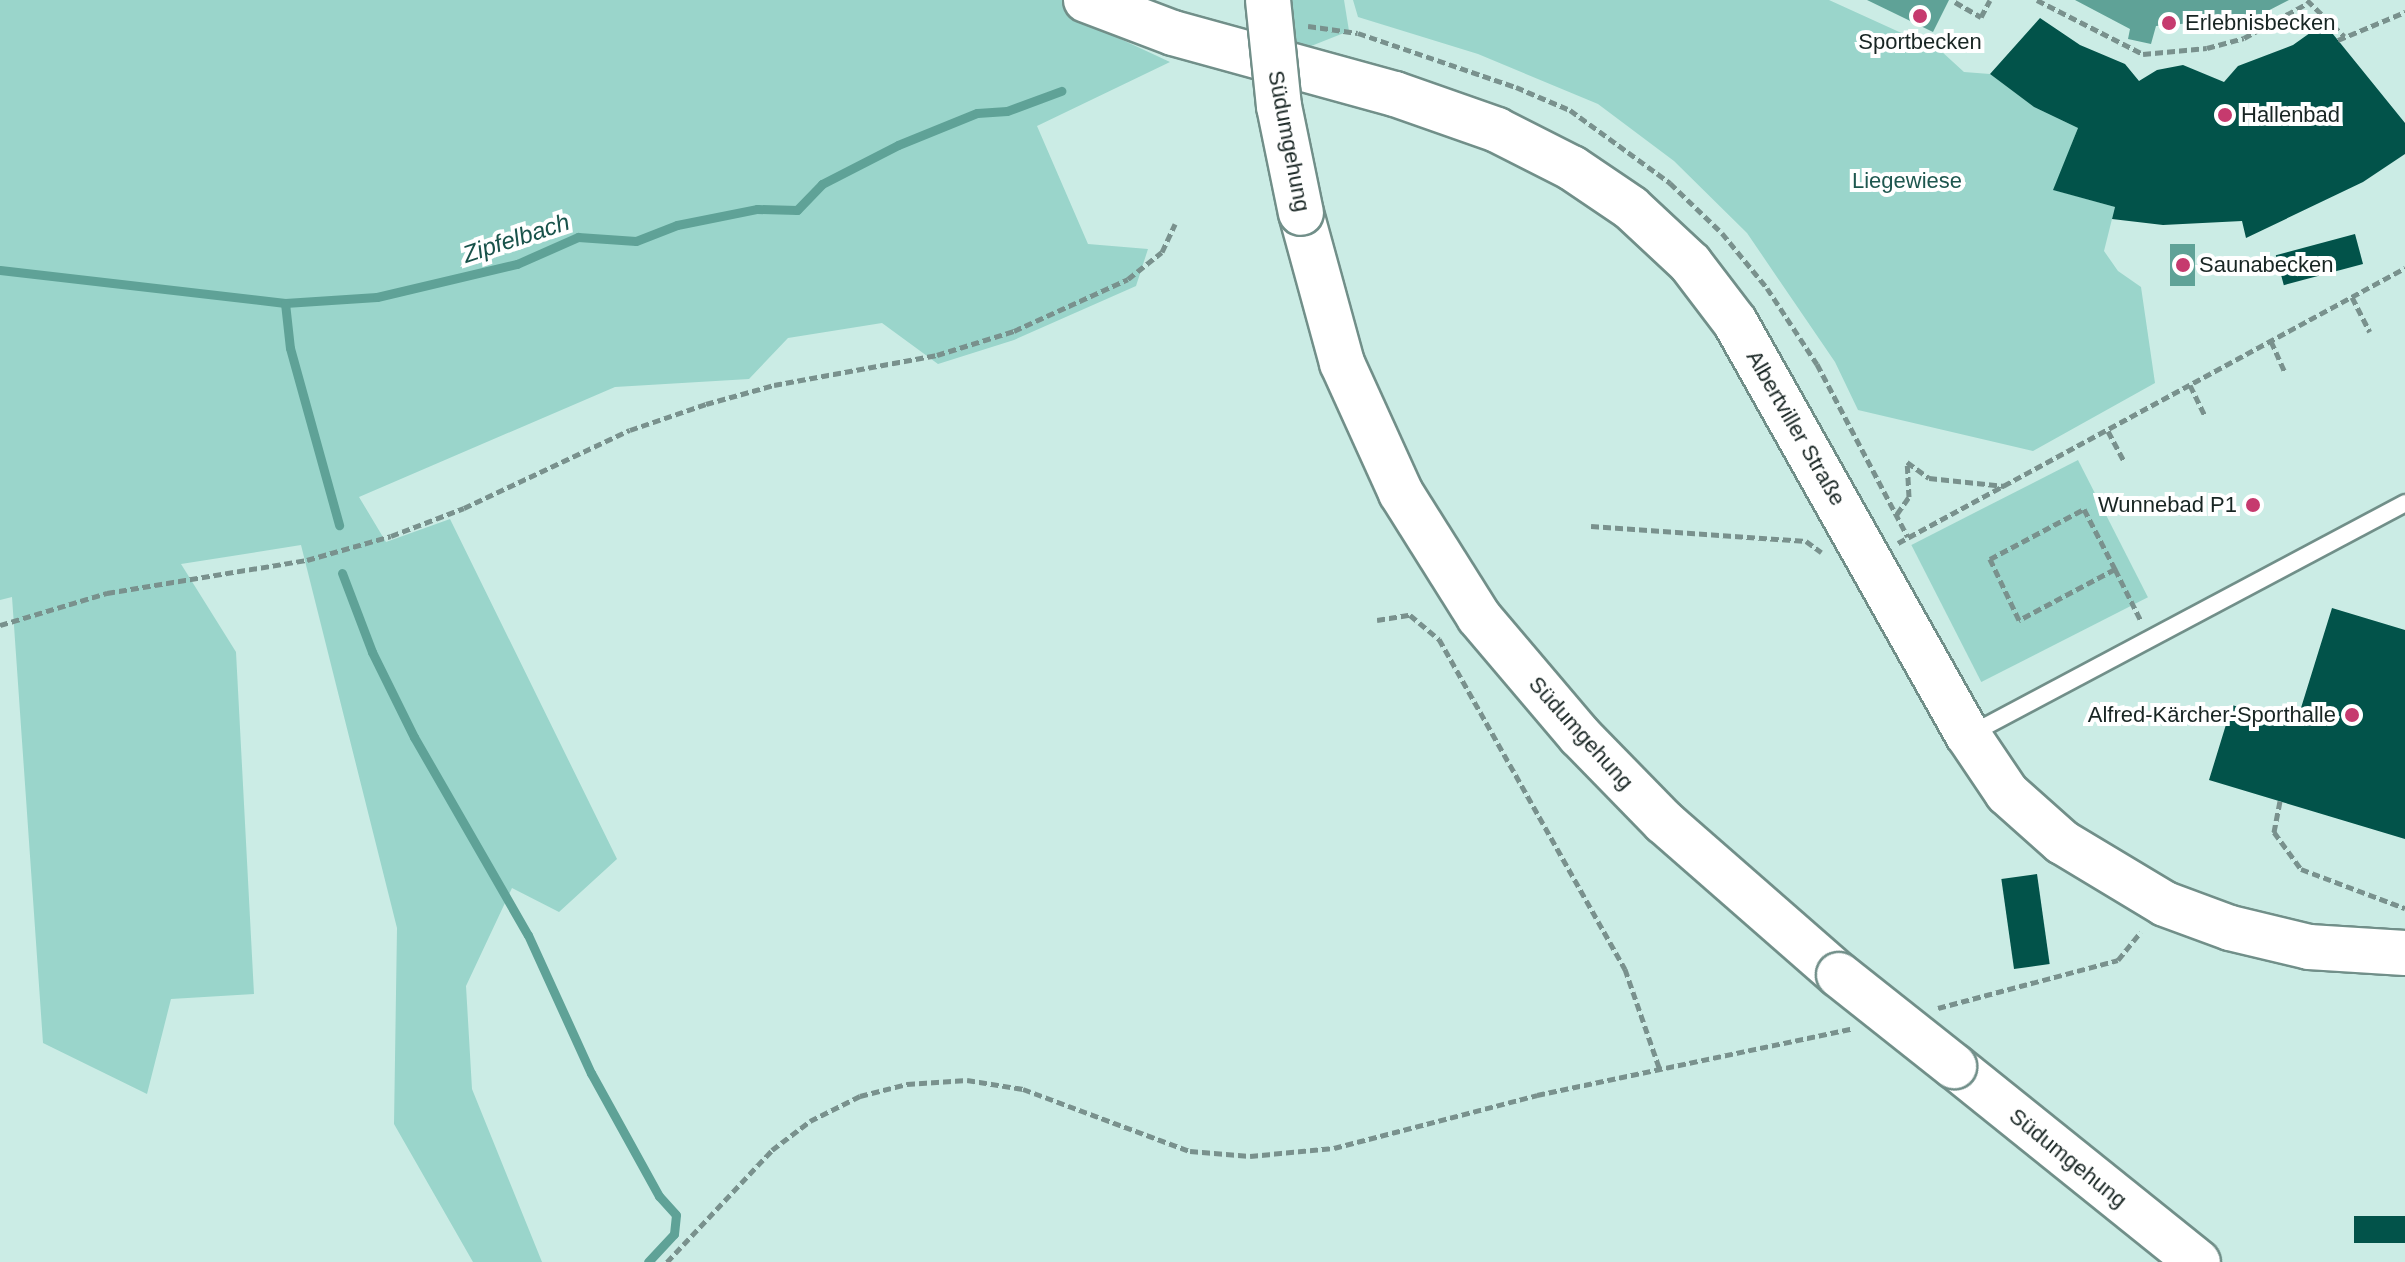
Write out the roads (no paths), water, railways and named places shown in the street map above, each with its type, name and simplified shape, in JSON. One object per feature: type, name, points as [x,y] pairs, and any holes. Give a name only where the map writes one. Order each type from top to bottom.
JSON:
[{"type":"street","name":"Albertviller Straße","points":[[1086,0],[1173,33],[1395,94],[1497,130],[1572,168],[1631,208],[1690,263],[1735,322],[1968,735],[2007,793],[2062,842],[2165,904],[2230,928],[2309,947],[2405,953]]},
{"type":"street","name":"Südumgehung","points":[[1268,0],[1279,106],[1301,213],[1342,363],[1401,493],[1479,617],[1580,736],[1664,822],[1839,975],[2198,1262]]},
{"type":"lane","points":[[1968,735],[2405,503]]},
{"type":"waterway","name":"Zipfelbach","points":[[0,270],[285,303],[377,297],[517,264],[578,237],[636,241],[677,225],[757,209],[797,210],[822,184],[898,145],[977,113],[1007,111],[1061,91]]},
{"type":"waterway","points":[[285,303],[290,348],[339,525]]},
{"type":"waterway","points":[[342,573],[372,652],[414,737],[528,935],[591,1073],[659,1196],[676,1215],[674,1234],[648,1262]]},
{"type":"place","name":"Sportbecken","points":[[1920,16]]},
{"type":"place","name":"Erlebnisbecken","points":[[2169,23]]},
{"type":"place","name":"Hallenbad","points":[[2225,115]]},
{"type":"place","name":"Saunabecken","points":[[2183,265]]},
{"type":"place","name":"Wunnebad P1","points":[[2253,505]]},
{"type":"place","name":"Alfred-Kärcher-Sporthalle","points":[[2352,715]]},
{"type":"park label","name":"Liegewiese","points":[[1907,181]]}]
